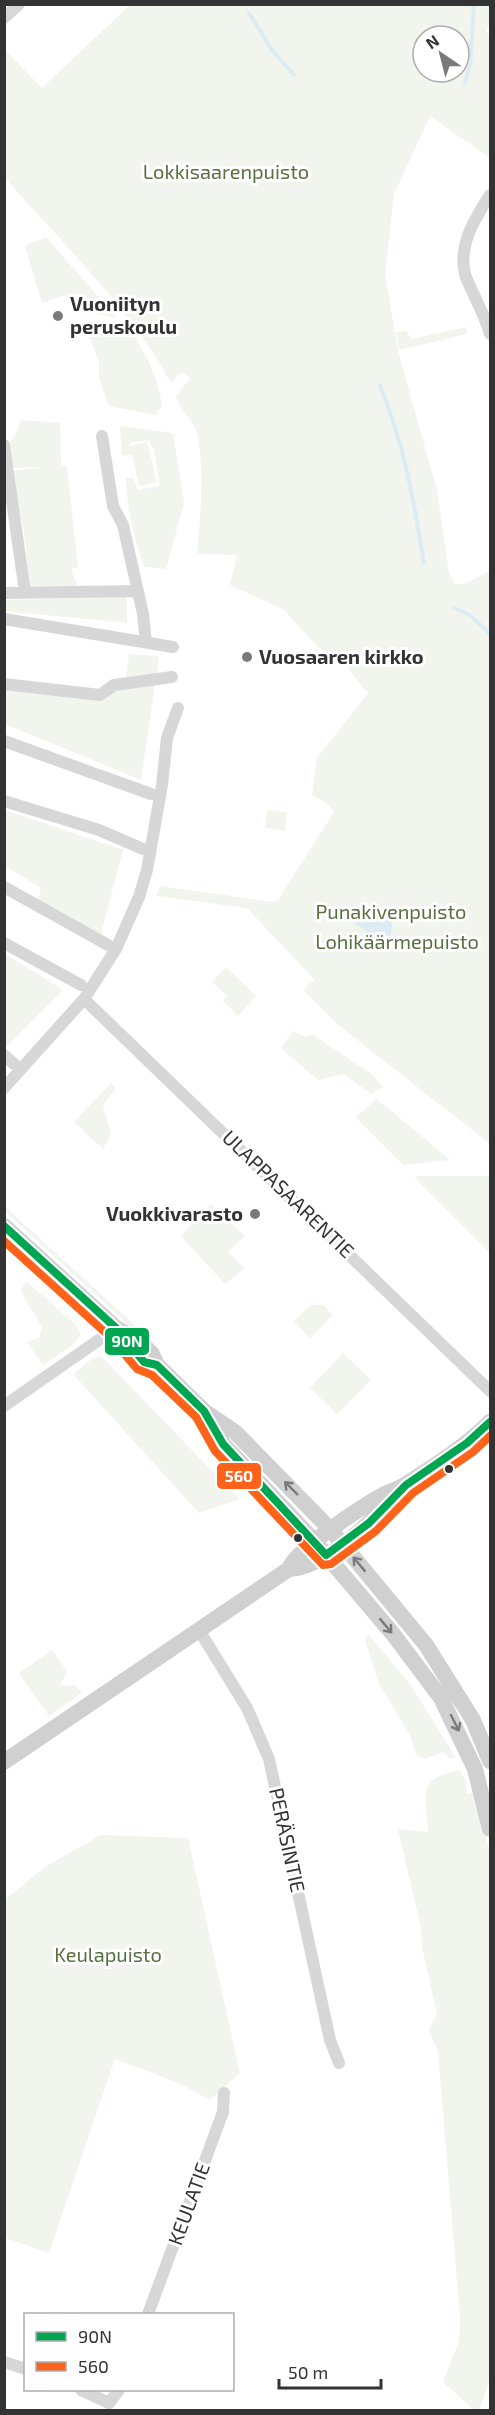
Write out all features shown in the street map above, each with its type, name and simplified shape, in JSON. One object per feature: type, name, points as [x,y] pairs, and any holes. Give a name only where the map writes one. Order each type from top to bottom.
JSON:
[{"type":"main road","points":[[4,1226],[116,1328],[137,1339],[152,1354],[157,1365],[204,1411],[235,1432],[331,1530],[426,1645],[473,1720],[490,1761]]},
{"type":"main road","points":[[204,1411],[223,1444],[320,1549],[405,1650],[441,1698],[475,1769],[490,1829]]},
{"type":"main road","points":[[320,1549],[331,1530],[383,1495],[406,1485],[467,1443],[490,1422]]},
{"type":"main road","points":[[4,1762],[290,1569],[292,1561],[320,1549],[342,1544],[376,1516],[406,1485]]},
{"type":"street","points":[[4,18],[19,4]]},
{"type":"street","points":[[490,195],[479,213],[463,251],[467,281],[477,299],[490,334]]},
{"type":"street","points":[[102,436],[113,506],[123,525],[138,591],[146,642]]},
{"type":"street","points":[[4,445],[25,592]]},
{"type":"street","points":[[4,593],[138,591]]},
{"type":"street","points":[[4,619],[173,647]]},
{"type":"street","points":[[4,684],[100,695],[114,686],[172,677]]},
{"type":"street","points":[[4,1088],[84,999],[116,949],[142,889],[155,831],[167,738],[178,708]]},
{"type":"street","points":[[4,741],[151,794]]},
{"type":"street","points":[[4,801],[99,830],[143,849]]},
{"type":"street","points":[[4,888],[108,945]]},
{"type":"street","points":[[4,943],[81,985]]},
{"type":"street","name":"ULAPPASAARENTIE","points":[[84,999],[490,1390]]},
{"type":"street","points":[[4,1406],[116,1328]]},
{"type":"street","name":"PERÄSINTIE","points":[[199,1630],[247,1708],[266,1750],[330,2040],[339,2063]]},
{"type":"street","name":"KEULATIE","points":[[148,2313],[223,2112],[224,2093]]},
{"type":"street","points":[[4,2362],[24,2368]]},
{"type":"street","points":[[83,2391],[111,2407],[119,2391]]},
{"type":"green space","name":"Lokkisaarenpuisto","points":[[130,5],[490,5],[490,26],[486,28],[490,38],[490,158],[430,116],[394,194],[385,274],[398,351],[437,490],[449,574],[455,584],[465,584],[489,571],[490,573],[490,1144],[337,1024],[304,991],[307,985],[315,980],[247,908],[156,896],[160,886],[273,902],[278,900],[334,812],[326,803],[312,795],[317,758],[368,693],[347,667],[317,646],[284,610],[230,585],[237,555],[197,554],[201,490],[198,440],[195,428],[176,397],[190,378],[182,372],[171,383],[136,328],[94,276],[5,178],[4,49],[42,88]]},
{"type":"green space","points":[[46,237],[117,318],[79,311],[65,295],[42,303],[25,246]]},
{"type":"green space","points":[[85,325],[129,329],[146,356],[158,385],[162,406],[155,415],[109,406],[99,378],[99,362]]},
{"type":"green space","points":[[466,327],[467,334],[399,350],[396,332],[406,331],[412,339]]},
{"type":"green space","points":[[21,420],[60,423],[61,466],[58,467],[67,467],[78,567],[71,569],[77,586],[30,586],[24,532],[11,471],[45,467],[13,468],[7,446],[14,438]]},
{"type":"green space","points":[[120,426],[173,433],[184,503],[166,569],[144,567],[128,501],[126,478],[133,478],[138,490],[160,486],[154,449],[148,440],[129,443],[130,446],[147,442],[157,482],[139,486],[132,454],[122,456]]},
{"type":"green space","points":[[127,596],[127,623],[5,611],[4,600]]},
{"type":"green space","points":[[129,654],[159,656],[141,780],[5,724],[4,686],[79,699],[107,699],[113,681],[126,680]]},
{"type":"green space","points":[[5,810],[123,850],[100,937],[38,900],[41,888],[5,866]]},
{"type":"green space","points":[[267,810],[287,812],[285,831],[265,828]]},
{"type":"green space","points":[[4,953],[63,990],[5,1048],[4,1048]]},
{"type":"green space","points":[[226,967],[256,996],[238,1016],[223,1001],[227,996],[212,982]]},
{"type":"green space","points":[[293,1031],[306,1037],[312,1034],[373,1075],[383,1087],[371,1094],[344,1074],[318,1080],[281,1048]]},
{"type":"green space","points":[[111,1083],[116,1088],[103,1105],[111,1134],[103,1149],[74,1122]]},
{"type":"green space","points":[[377,1099],[450,1160],[403,1165],[355,1117]]},
{"type":"green space","points":[[416,1176],[490,1176],[490,1253],[415,1178]]},
{"type":"green space","points":[[211,1204],[245,1236],[228,1252],[245,1268],[225,1284],[181,1236]]},
{"type":"green space","points":[[4,1206],[137,1327],[134,1330],[5,1211]]},
{"type":"green space","points":[[26,1281],[75,1324],[81,1334],[74,1344],[43,1365],[27,1342],[39,1338],[42,1328],[21,1290]]},
{"type":"green space","points":[[311,1305],[323,1305],[333,1315],[310,1338],[294,1321]]},
{"type":"green space","points":[[343,1353],[371,1380],[337,1414],[310,1388]]},
{"type":"green space","points":[[102,1357],[239,1499],[199,1513],[73,1374],[93,1358]]},
{"type":"green space","points":[[368,1634],[410,1684],[456,1758],[449,1758],[443,1752],[425,1759],[416,1755],[410,1735],[378,1682],[365,1640]]},
{"type":"green space","points":[[52,1650],[67,1671],[61,1684],[63,1686],[75,1685],[82,1693],[49,1716],[19,1673]]},
{"type":"green space","points":[[460,1770],[466,1781],[467,1794],[474,1792],[477,1798],[490,1854],[490,2379],[479,2410],[474,2410],[443,2382],[459,2341],[460,2318],[438,2052],[429,2030],[437,2014],[422,1947],[421,1928],[398,1829],[428,1832],[426,1798],[430,1784],[436,1778]]},
{"type":"green space","name":"Keulapuisto","points":[[99,1835],[188,1838],[240,2073],[210,2100],[181,2084],[115,2059],[49,2253],[5,2238],[5,1899],[50,1864]]},
{"type":"shaded area","points":[[372,906],[387,914],[392,927],[387,941],[373,950],[367,932],[350,919],[358,910]]},
{"type":"waterway","points":[[471,50],[474,4]]},
{"type":"waterway","points":[[249,13],[272,50],[294,75]]},
{"type":"waterway","points":[[380,386],[402,451],[424,563]]},
{"type":"waterway","points":[[454,608],[470,615],[490,634]]},
{"type":"transit line","name":"90N","points":[[4,1226],[116,1328],[144,1362],[157,1365],[204,1411],[223,1444],[326,1555],[369,1523],[406,1485],[467,1443],[490,1422]]},
{"type":"transit line","name":"560","points":[[4,1241],[108,1335],[137,1369],[152,1375],[196,1417],[215,1451],[323,1565],[331,1564],[376,1531],[413,1493],[473,1452],[490,1436]]},
{"type":"place","name":"Vuoniityn peruskoulu","points":[[58,316]]},
{"type":"place","name":"Vuosaaren kirkko","points":[[247,657]]},
{"type":"place","name":"Vuokkivarasto","points":[[255,1214]]},
{"type":"park label","name":"Punakivenpuisto","points":[[391,912]]},
{"type":"park label","name":"Lohikäärmepuisto","points":[[397,942]]}]
